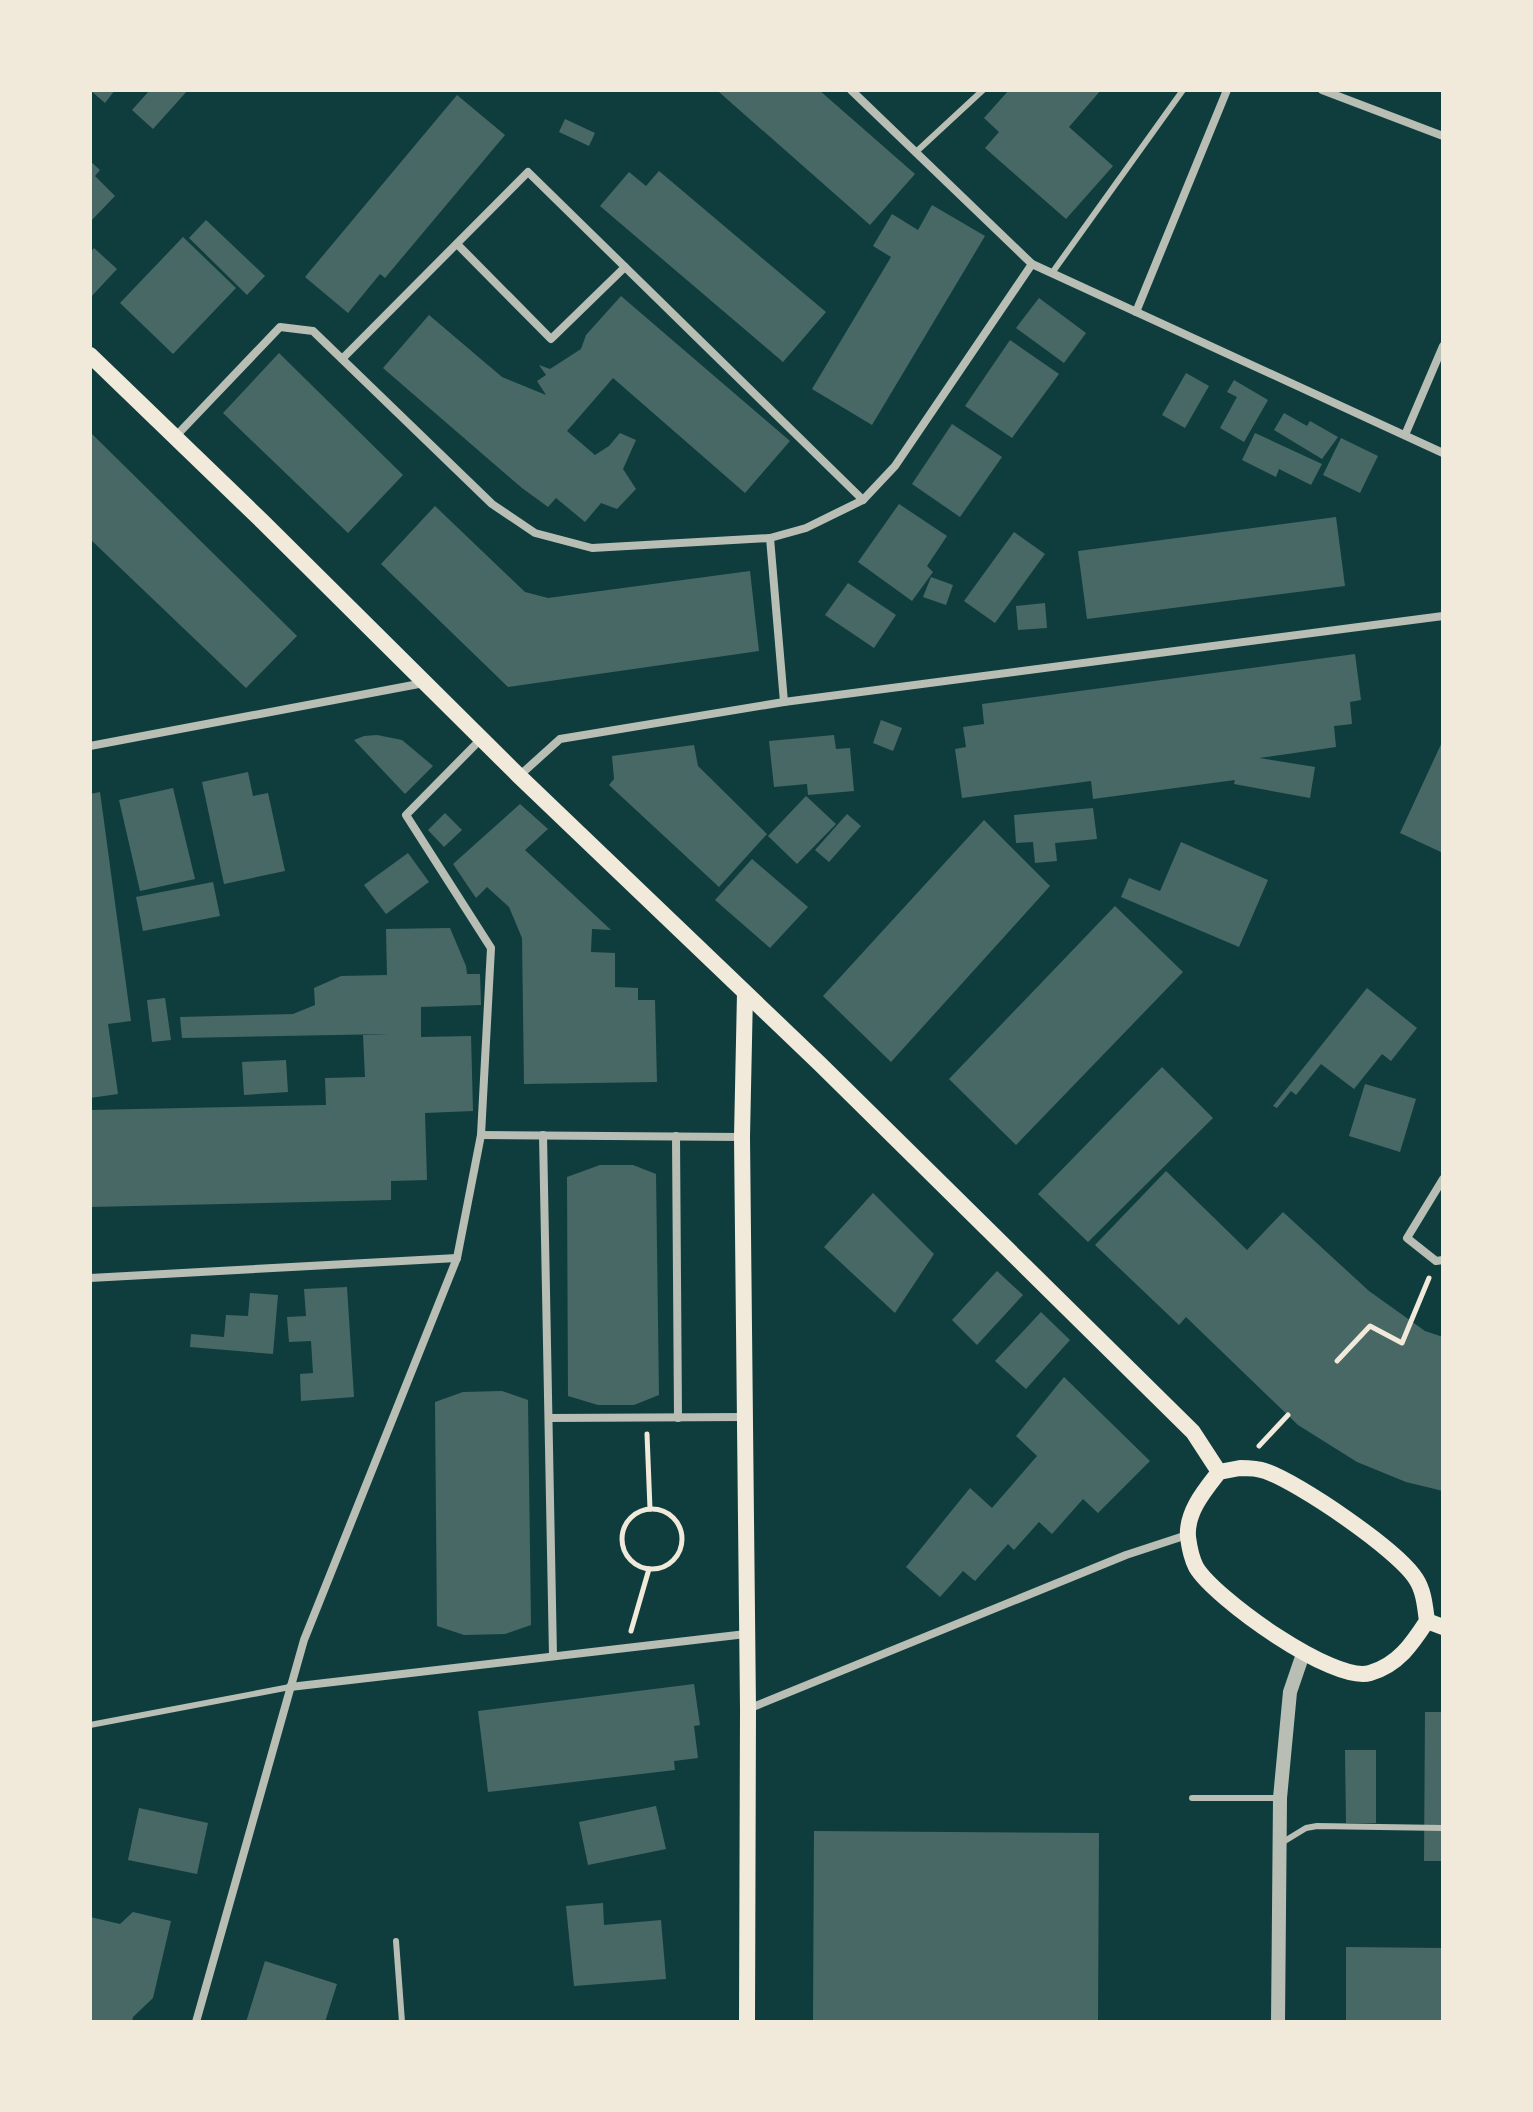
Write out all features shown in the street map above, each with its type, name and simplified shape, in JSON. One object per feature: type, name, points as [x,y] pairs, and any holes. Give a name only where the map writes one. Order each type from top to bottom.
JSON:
[{"type":"main road","points":[[90,355],[1193,1432],[1219,1472]]},
{"type":"main road","points":[[745,993],[742,1137],[748,1709],[747,2022]]},
{"type":"main road","points":[[1240,1468],[1263,1470],[1308,1493],[1386,1548],[1416,1578],[1424,1599],[1427,1621],[1405,1653],[1367,1674],[1340,1669],[1303,1654],[1218,1593],[1196,1566],[1188,1535],[1197,1500],[1219,1472],[1240,1468]]},
{"type":"main road","points":[[1427,1621],[1443,1627]]},
{"type":"street","points":[[851,90],[1032,264],[1443,453]]},
{"type":"street","points":[[1136,312],[1227,90]]},
{"type":"street","points":[[1322,90],[1443,136]]},
{"type":"street","points":[[342,359],[528,172],[863,500]]},
{"type":"street","points":[[457,244],[551,339],[625,267]]},
{"type":"street","points":[[175,437],[280,327],[313,331],[492,504],[535,533],[592,548],[770,538],[806,528],[863,500],[895,466],[1032,264]]},
{"type":"street","points":[[1405,435],[1443,346]]},
{"type":"street","points":[[770,538],[784,702]]},
{"type":"street","points":[[519,776],[560,739],[784,702],[1443,616]]},
{"type":"street","points":[[90,746],[424,683]]},
{"type":"street","points":[[196,2022],[304,1640],[457,1258],[481,1135],[491,948],[406,815],[481,738]]},
{"type":"street","points":[[481,1135],[742,1137]]},
{"type":"street","points":[[543,1135],[553,1656]]},
{"type":"street","points":[[676,1136],[678,1418]]},
{"type":"street","points":[[1439,1260],[1407,1238],[1443,1179]]},
{"type":"street","points":[[90,1278],[457,1258]]},
{"type":"street","points":[[549,1418],[744,1417]]},
{"type":"street","points":[[748,1709],[1126,1555],[1188,1535]]},
{"type":"street","points":[[290,1687],[746,1634]]},
{"type":"street","points":[[1278,2022],[1280,1798],[1290,1692],[1303,1654]]},
{"type":"lane","points":[[916,152],[983,90]]},
{"type":"lane","points":[[1052,273],[1183,90]]},
{"type":"lane","points":[[90,1725],[290,1687]]},
{"type":"lane","points":[[1192,1798],[1280,1798]]},
{"type":"lane","points":[[1279,1844],[1306,1828],[1317,1826],[1443,1828]]},
{"type":"lane","points":[[396,1941],[402,2022]]},
{"type":"path","points":[[1337,1361],[1370,1326],[1402,1343],[1439,1260]]},
{"type":"path","points":[[1240,1468],[1288,1415]]},
{"type":"path","points":[[646,1418],[650,1509]]},
{"type":"path","points":[[650,1509],[669,1514],[681,1530],[682,1540],[675,1558],[659,1568],[649,1569],[630,1561],[624,1553],[621,1533],[632,1516],[640,1510],[650,1509]]},
{"type":"path","points":[[626,1647],[649,1569]]},
{"type":"building","points":[[90,90],[115,90],[105,103]]},
{"type":"building","points":[[150,90],[188,90],[153,129],[132,110]]},
{"type":"building","points":[[819,90],[915,174],[870,225],[719,92]]},
{"type":"building","points":[[1009,90],[1101,90],[1069,127],[1113,166],[1066,219],[985,148],[999,132],[984,118]]},
{"type":"building","points":[[457,95],[505,135],[385,278],[380,274],[348,313],[305,277]]},
{"type":"building","points":[[565,119],[595,133],[589,146],[559,132]]},
{"type":"building","points":[[90,161],[100,170],[95,176],[115,196],[90,222]]},
{"type":"building","points":[[659,171],[826,312],[783,362],[600,206],[629,172],[646,186]]},
{"type":"building","points":[[932,205],[985,236],[872,425],[812,389],[891,257],[873,246],[892,214],[918,230]]},
{"type":"building","points":[[206,220],[265,276],[247,295],[189,238]]},
{"type":"building","points":[[183,237],[236,288],[173,354],[120,303]]},
{"type":"building","points":[[94,248],[117,269],[90,298],[90,253]]},
{"type":"building","points":[[621,296],[790,441],[745,493],[613,378],[567,431],[595,455],[609,446],[620,433],[636,440],[623,469],[636,489],[617,509],[601,503],[585,522],[556,498],[548,507],[522,488],[383,368],[429,315],[502,377],[546,395],[537,381],[546,375],[539,365],[550,369],[581,349],[586,335]]},
{"type":"building","points":[[1039,298],[1086,333],[1064,363],[1016,328]]},
{"type":"building","points":[[1010,340],[1059,374],[1012,438],[965,406]]},
{"type":"building","points":[[279,353],[403,475],[348,533],[223,413]]},
{"type":"building","points":[[1186,373],[1209,386],[1185,428],[1162,415]]},
{"type":"building","points":[[1234,380],[1268,400],[1244,442],[1220,428],[1237,397],[1227,392]]},
{"type":"building","points":[[1284,413],[1307,426],[1310,421],[1338,437],[1322,459],[1274,430]]},
{"type":"building","points":[[952,424],[1002,457],[960,517],[912,484]]},
{"type":"building","points":[[90,432],[297,636],[246,688],[90,539]]},
{"type":"building","points":[[1255,433],[1322,464],[1311,485],[1279,469],[1276,477],[1242,460]]},
{"type":"building","points":[[1341,438],[1378,456],[1360,493],[1323,475]]},
{"type":"building","points":[[899,504],[947,536],[927,566],[933,572],[912,601],[858,562]]},
{"type":"building","points":[[435,506],[525,592],[548,598],[750,571],[759,651],[508,687],[381,564]]},
{"type":"building","points":[[1336,517],[1345,586],[1087,619],[1078,551]]},
{"type":"building","points":[[1014,532],[1045,554],[995,623],[964,601]]},
{"type":"building","points":[[931,577],[953,585],[946,605],[923,597]]},
{"type":"building","points":[[848,583],[896,615],[874,648],[825,615]]},
{"type":"building","points":[[1045,603],[1047,628],[1018,630],[1016,606]]},
{"type":"building","points":[[1355,654],[1361,700],[1350,702],[1352,724],[1334,726],[1336,747],[1259,758],[1315,767],[1310,798],[1234,784],[1235,780],[1093,799],[1091,781],[962,798],[955,749],[966,747],[963,727],[984,724],[982,704]]},
{"type":"building","points":[[881,720],[902,728],[893,751],[873,743]]},
{"type":"building","points":[[377,735],[402,740],[433,766],[405,794],[354,740]]},
{"type":"building","points":[[834,735],[836,749],[850,748],[854,791],[808,795],[807,784],[774,787],[769,741]]},
{"type":"building","points":[[1443,740],[1443,853],[1400,833]]},
{"type":"building","points":[[694,745],[698,766],[767,834],[719,887],[609,785],[614,779],[612,756]]},
{"type":"building","points":[[248,772],[253,796],[268,793],[285,871],[224,884],[202,782]]},
{"type":"building","points":[[173,788],[195,879],[140,891],[119,800]]},
{"type":"building","points":[[100,792],[131,1021],[108,1024],[118,1094],[90,1098],[90,794]]},
{"type":"building","points":[[806,796],[836,824],[797,864],[768,836]]},
{"type":"building","points":[[520,804],[548,829],[525,850],[611,930],[592,929],[591,952],[615,953],[615,987],[638,988],[638,1000],[655,1000],[657,1082],[524,1084],[522,938],[509,907],[487,887],[476,898],[453,864]]},
{"type":"building","points":[[1093,808],[1097,839],[1055,843],[1057,861],[1035,863],[1033,842],[1016,843],[1014,815]]},
{"type":"building","points":[[445,813],[462,830],[444,847],[428,830]]},
{"type":"building","points":[[847,814],[861,826],[829,862],[815,850]]},
{"type":"building","points":[[984,820],[1050,886],[891,1062],[823,996]]},
{"type":"building","points":[[1181,842],[1268,880],[1239,947],[1121,897],[1129,878],[1160,891]]},
{"type":"building","points":[[408,853],[429,882],[386,914],[364,885]]},
{"type":"building","points":[[752,859],[808,907],[770,948],[715,900]]},
{"type":"building","points":[[213,882],[220,916],[143,931],[136,897]]},
{"type":"building","points":[[1115,906],[1183,972],[1016,1145],[949,1079]]},
{"type":"building","points":[[450,928],[467,974],[480,974],[481,1005],[421,1007],[421,1037],[471,1036],[473,1111],[425,1113],[427,1180],[391,1181],[391,1200],[90,1207],[90,1110],[326,1105],[325,1078],[365,1077],[363,1035],[389,1034],[182,1038],[180,1017],[293,1014],[315,1005],[314,988],[341,976],[387,975],[386,929]]},
{"type":"building","points":[[1367,988],[1417,1028],[1391,1061],[1382,1054],[1354,1089],[1321,1064],[1296,1095],[1291,1091],[1277,1108],[1273,1106]]},
{"type":"building","points":[[165,998],[171,1040],[152,1042],[147,1000]]},
{"type":"building","points":[[286,1060],[288,1092],[244,1095],[242,1062]]},
{"type":"building","points":[[1162,1067],[1213,1118],[1088,1242],[1038,1194]]},
{"type":"building","points":[[1365,1084],[1416,1099],[1400,1152],[1349,1136]]},
{"type":"building","points":[[600,1165],[633,1165],[656,1174],[659,1395],[634,1405],[598,1405],[568,1396],[567,1177]]},
{"type":"building","points":[[1166,1171],[1247,1250],[1283,1212],[1369,1291],[1425,1331],[1443,1337],[1443,1491],[1406,1482],[1357,1462],[1298,1425],[1186,1317],[1179,1325],[1095,1245]]},
{"type":"building","points":[[873,1193],[934,1254],[895,1313],[824,1247]]},
{"type":"building","points":[[997,1271],[1023,1295],[977,1345],[952,1320]]},
{"type":"building","points":[[347,1287],[354,1397],[301,1401],[300,1374],[313,1373],[311,1341],[289,1342],[287,1317],[306,1316],[304,1289]]},
{"type":"building","points":[[250,1293],[278,1295],[273,1354],[190,1347],[191,1334],[224,1337],[226,1315],[248,1316]]},
{"type":"building","points":[[1041,1312],[1070,1340],[1026,1389],[995,1361]]},
{"type":"building","points":[[1064,1377],[1150,1461],[1098,1513],[1083,1499],[1052,1534],[1039,1522],[1014,1550],[1008,1544],[975,1581],[963,1571],[940,1597],[906,1567],[970,1488],[992,1508],[1037,1456],[1016,1436]]},
{"type":"building","points":[[502,1391],[528,1400],[531,1625],[505,1634],[464,1635],[437,1626],[435,1402],[463,1392]]},
{"type":"building","points":[[694,1684],[700,1725],[694,1726],[698,1758],[674,1761],[675,1770],[488,1792],[478,1711]]},
{"type":"building","points":[[1425,1712],[1443,1712],[1443,1861],[1424,1861]]},
{"type":"building","points":[[1345,1750],[1376,1750],[1376,1823],[1346,1823]]},
{"type":"building","points":[[656,1806],[666,1849],[588,1865],[579,1822]]},
{"type":"building","points":[[139,1808],[208,1823],[197,1874],[128,1860]]},
{"type":"building","points":[[814,1831],[1099,1833],[1098,2022],[813,2022]]},
{"type":"building","points":[[603,1903],[604,1925],[661,1920],[666,1979],[574,1986],[566,1906]]},
{"type":"building","points":[[133,1912],[171,1921],[153,1998],[133,2017],[132,2022],[90,2022],[90,1917],[120,1924]]},
{"type":"building","points":[[1346,1947],[1443,1948],[1443,2022],[1346,2022]]},
{"type":"building","points":[[265,1961],[337,1984],[325,2022],[246,2022]]}]
